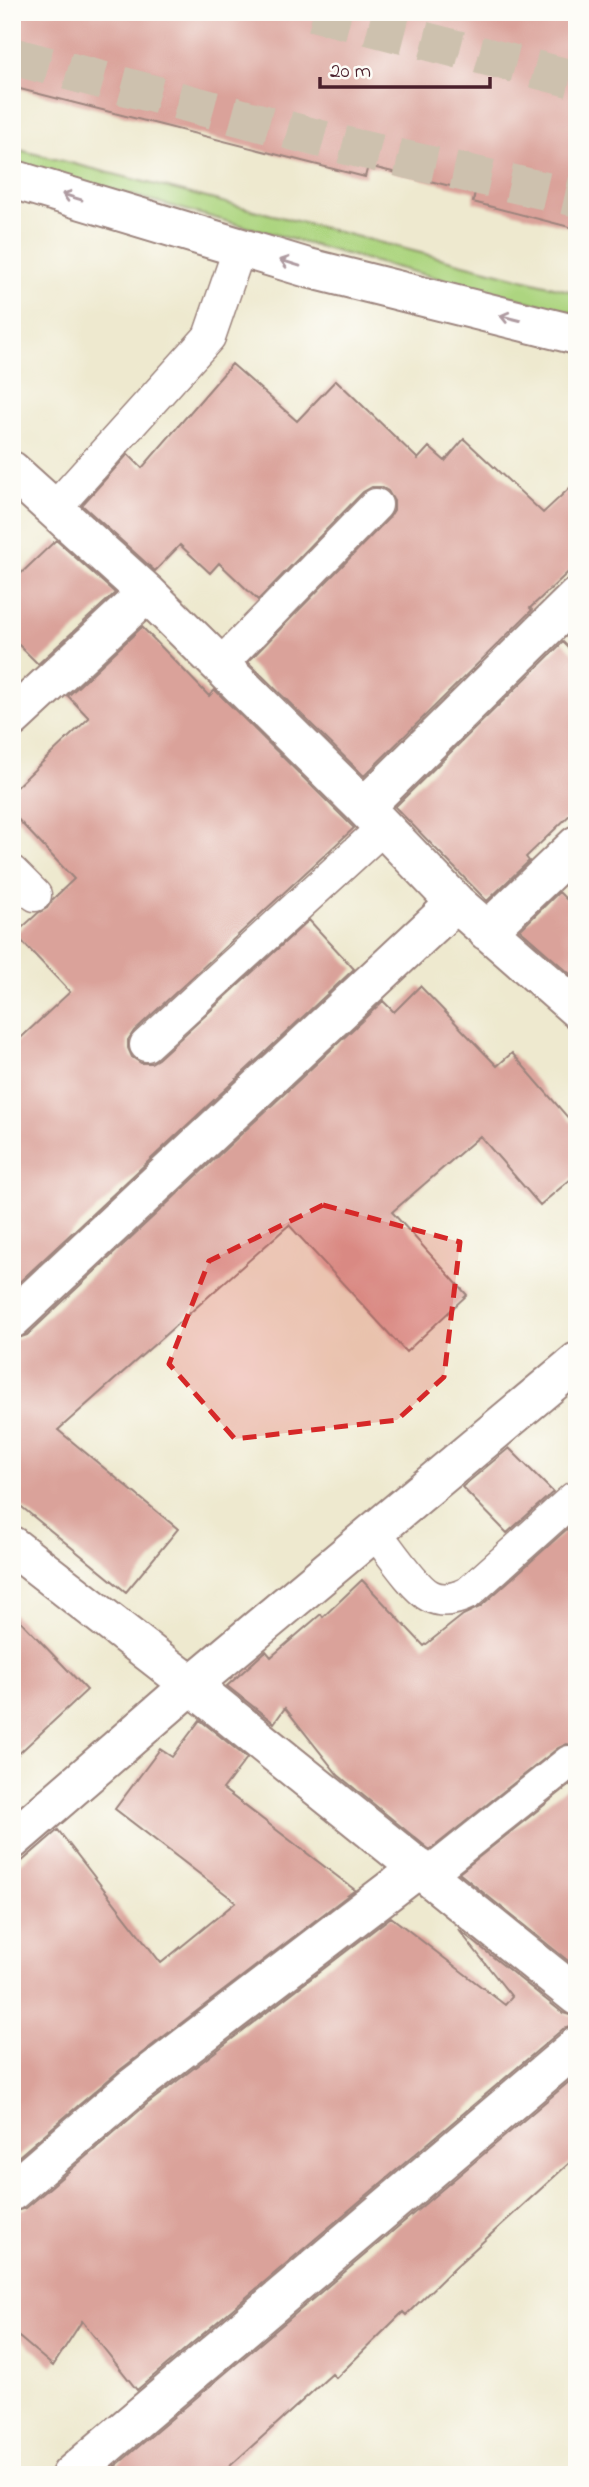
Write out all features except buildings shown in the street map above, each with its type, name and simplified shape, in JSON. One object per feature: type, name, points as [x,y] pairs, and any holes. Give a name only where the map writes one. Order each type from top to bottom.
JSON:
[{"type":"street","points":[[12,180],[308,268],[577,335]]},
{"type":"street","points":[[12,471],[147,593],[374,817],[456,903],[577,1009]]},
{"type":"street","points":[[12,718],[147,593]]},
{"type":"street","points":[[374,817],[577,597]]},
{"type":"street","points":[[487,931],[577,845]]},
{"type":"street","points":[[12,1319],[456,903]]},
{"type":"street","points":[[12,1840],[191,1685],[577,1362]]},
{"type":"street","points":[[12,1546],[191,1685],[577,1996]]},
{"type":"street","points":[[12,2191],[133,2087],[425,1873]]},
{"type":"street","points":[[71,2475],[577,2046]]},
{"type":"lane","points":[[55,508],[209,337],[240,247]]},
{"type":"lane","points":[[220,665],[376,505]]},
{"type":"lane","points":[[146,1045],[374,817]]},
{"type":"lane","points":[[12,872],[35,895]]},
{"type":"lane","points":[[375,1532],[421,1589],[431,1597],[449,1600],[468,1592],[574,1498]]},
{"type":"lane","points":[[425,1873],[434,1870],[569,1762]]},
{"type":"highlighted area","points":[[323,1205],[460,1242],[444,1377],[397,1420],[235,1439],[169,1364],[209,1261]]},
{"type":"green space","points":[[12,148],[577,293],[577,314],[367,260],[26,166],[12,161]]},
{"type":"tunnel","points":[[313,12],[577,80]]},
{"type":"tunnel","points":[[12,56],[351,147],[577,198]]}]
